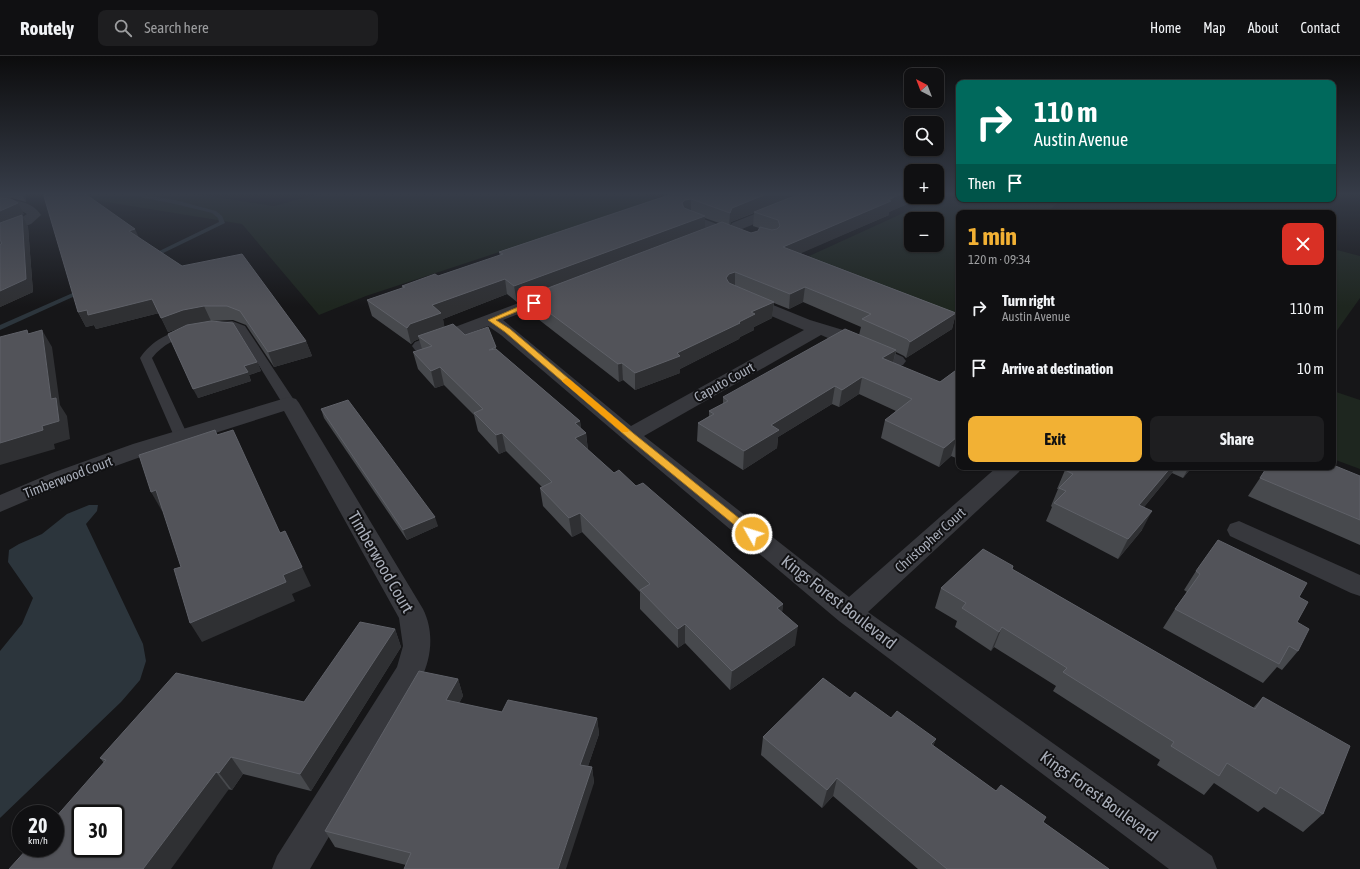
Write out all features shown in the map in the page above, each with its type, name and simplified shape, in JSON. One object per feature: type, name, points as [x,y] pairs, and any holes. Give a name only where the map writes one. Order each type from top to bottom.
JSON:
[{"type":"street","points":[[699,239],[720,231]]},
{"type":"street","points":[[726,231],[754,238],[744,231]]},
{"type":"street","points":[[421,346],[573,288]]},
{"type":"street","points":[[735,294],[804,324],[836,334],[897,361]]},
{"type":"street","name":"Kings Forest Boulevard","points":[[491,320],[507,331],[630,435],[849,613],[1199,869]]},
{"type":"street","name":"Caputo Court","points":[[630,435],[818,329]]},
{"type":"street","name":"Timberwood Court","points":[[0,504],[60,478],[141,449],[289,403],[413,617],[417,646],[411,670],[290,869]]},
{"type":"street","name":"Christopher Court","points":[[849,613],[1008,470]]},
{"type":"street","points":[[1239,530],[1360,586]]},
{"type":"lane","name":"Timberwood Court","points":[[181,436],[146,358],[153,348],[161,341],[176,334],[222,324],[232,324],[241,328],[289,403]]},
{"type":"shaded area","points":[[248,231],[563,231],[366,296],[319,315]]},
{"type":"shaded area","points":[[864,231],[904,231],[904,252],[944,252],[944,231],[956,231],[956,314],[807,257]]},
{"type":"shaded area","points":[[1336,250],[1360,256],[1360,298],[1336,332]]},
{"type":"shaded area","points":[[1336,392],[1360,400],[1360,469],[1336,460]]},
{"type":"shaded area","points":[[89,505],[98,505],[97,511],[86,524],[143,644],[146,661],[140,680],[121,702],[0,818],[0,651],[22,624],[33,598],[8,562],[9,550],[42,534],[67,514]]},
{"type":"building","points":[[0,231],[23,231],[26,279],[0,291],[0,245],[2,243],[0,240]]},
{"type":"building","points":[[54,231],[129,231],[182,266],[242,254],[306,341],[268,352],[240,311],[227,306],[204,306],[183,310],[161,318],[152,299],[88,315],[87,310],[78,312]]},
{"type":"building","points":[[562,231],[664,231],[514,286],[505,279],[432,305],[441,313],[410,324],[407,328],[367,300],[405,287],[402,286],[435,274],[438,276],[503,254],[499,252]]},
{"type":"building","points":[[698,231],[746,231],[751,233],[758,231],[821,231],[783,247],[956,313],[910,342],[907,339],[862,319],[871,314],[805,287],[790,294],[735,272],[729,274],[726,278],[729,283],[774,302],[751,312],[755,314],[739,322],[740,323],[677,353],[680,356],[635,373],[622,363],[618,364],[527,296]]},
{"type":"building","points":[[211,321],[233,323],[257,362],[244,366],[248,372],[193,389],[168,334],[187,325]]},
{"type":"building","points":[[453,324],[465,335],[488,327],[496,347],[489,350],[496,349],[580,421],[575,423],[586,433],[575,438],[614,473],[619,470],[636,486],[643,483],[783,604],[777,608],[798,626],[732,671],[685,624],[678,629],[640,590],[650,584],[580,513],[569,518],[540,488],[552,482],[502,433],[496,435],[474,413],[483,409],[440,367],[431,371],[413,352],[432,346],[418,336]]},
{"type":"building","points":[[845,329],[896,350],[882,358],[940,382],[956,370],[956,438],[944,448],[885,420],[912,399],[862,377],[842,390],[835,386],[771,425],[779,430],[744,451],[698,423],[714,414],[709,411],[728,401],[723,397]]},
{"type":"building","points":[[27,330],[28,334],[42,330],[51,399],[56,398],[59,421],[42,426],[43,430],[0,443],[0,337]]},
{"type":"building","points":[[348,400],[435,517],[403,530],[321,409]]},
{"type":"building","points":[[215,430],[217,435],[233,430],[280,533],[285,531],[302,567],[283,575],[286,582],[190,623],[174,569],[181,567],[156,490],[151,492],[139,455]]},
{"type":"building","points":[[1336,466],[1360,476],[1360,520],[1260,478],[1265,470],[1336,470]]},
{"type":"building","points":[[1065,470],[1168,470],[1139,505],[1152,511],[1128,539],[1054,503],[1066,491],[1059,488],[1073,474]]},
{"type":"building","points":[[1218,540],[1307,583],[1299,597],[1308,602],[1297,622],[1309,629],[1298,651],[1289,646],[1279,664],[1175,609],[1200,574],[1196,571]]},
{"type":"building","points":[[983,549],[1013,566],[1012,569],[1255,709],[1263,697],[1350,746],[1323,814],[1280,787],[1276,794],[1227,763],[1219,776],[1171,746],[1174,742],[1063,672],[1067,668],[1002,627],[999,632],[962,608],[966,603],[941,588]]},
{"type":"building","points":[[360,622],[395,629],[300,774],[231,757],[219,773],[216,772],[143,869],[9,869],[20,857],[64,857],[64,808],[106,760],[100,758],[176,673],[304,702]]},
{"type":"building","points":[[419,671],[458,679],[446,700],[502,712],[508,700],[597,718],[580,765],[592,767],[558,869],[404,869],[411,853],[325,831]]},
{"type":"building","points":[[823,678],[850,698],[855,692],[891,718],[897,711],[936,739],[931,744],[996,791],[1001,785],[1046,817],[1043,822],[1109,869],[947,869],[837,778],[827,790],[763,737]]},
{"type":"waterway","points":[[151,257],[205,231]]},
{"type":"waterway","points":[[0,328],[84,290]]},
{"type":"slow traffic","points":[[566,381],[625,430]]},
{"type":"route","points":[[534,303],[491,320],[507,331],[630,435],[752,534]]}]
